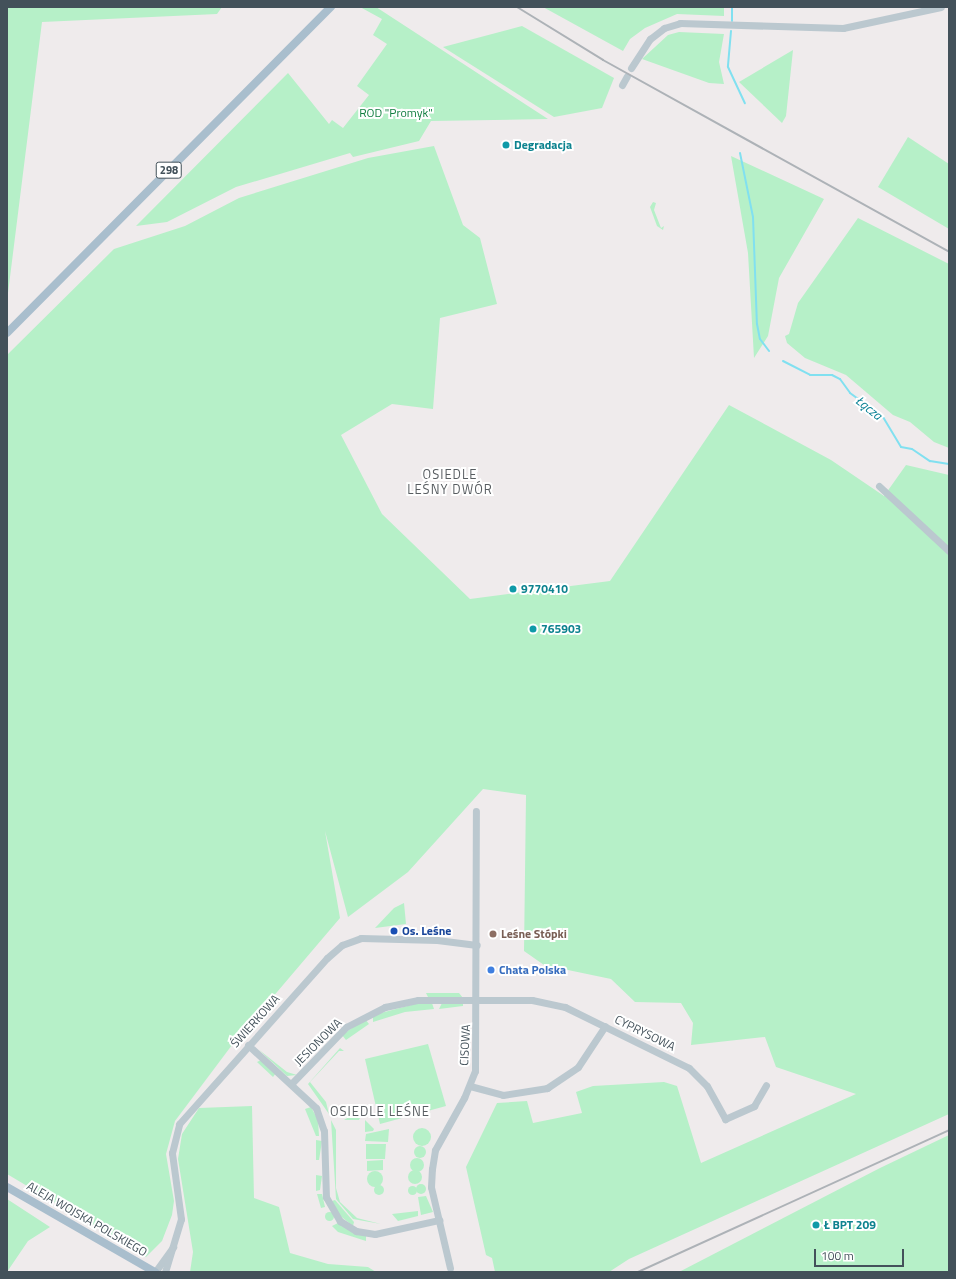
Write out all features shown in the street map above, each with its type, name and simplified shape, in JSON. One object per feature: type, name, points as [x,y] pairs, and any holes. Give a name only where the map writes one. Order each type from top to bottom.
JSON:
[{"type":"main road","name":"298","points":[[7,333],[332,7]]},
{"type":"main road","name":"ALEJA WOJSKA POLSKIEGO","points":[[7,1187],[155,1272]]},
{"type":"street","points":[[631,68],[650,39],[664,28],[680,24],[843,28],[941,7]]},
{"type":"street","points":[[622,85],[626,76]]},
{"type":"street","points":[[879,486],[949,551]]},
{"type":"street","name":"CISOWA","points":[[450,1268],[432,1187],[435,1150],[470,1086],[477,1055],[476,811]]},
{"type":"street","name":"ŚWIERKOWA","points":[[165,1272],[175,1246],[181,1219],[172,1153],[176,1131],[187,1111],[334,951],[351,941],[437,940],[477,945]]},
{"type":"street","name":"CYPRYSOWA","points":[[477,1000],[552,1003],[605,1026],[689,1068],[707,1086],[725,1119],[754,1106],[766,1085]]},
{"type":"street","name":"JESIONOWA","points":[[292,1083],[339,1033],[372,1012],[409,1001],[477,1000]]},
{"type":"street","points":[[470,1086],[508,1095],[547,1088],[578,1067],[605,1026]]},
{"type":"street","points":[[248,1045],[292,1083],[309,1100],[321,1119],[326,1197],[340,1221],[356,1231],[375,1234],[439,1220]]},
{"type":"street","points":[[155,1272],[175,1246]]},
{"type":"green space","points":[[7,7],[222,7],[217,14],[42,22],[7,301]]},
{"type":"green space","name":"ROD \"Promyk\"","points":[[360,7],[376,7],[548,119],[431,121],[419,141],[353,157],[350,153],[236,187],[167,222],[136,226],[288,73],[329,124],[332,120],[343,128],[369,95],[357,86],[387,44],[373,35],[382,19]]},
{"type":"green space","points":[[543,7],[724,7],[724,16],[677,14],[645,28],[630,39],[623,51]]},
{"type":"green space","points":[[522,26],[614,78],[602,108],[554,117],[443,47]]},
{"type":"green space","points":[[679,32],[724,34],[719,62],[724,84],[709,83],[642,59],[668,35]]},
{"type":"green space","points":[[793,50],[786,116],[782,123],[739,82]]},
{"type":"green space","points":[[908,137],[949,164],[949,229],[878,187]]},
{"type":"green space","points":[[434,146],[463,225],[480,238],[497,304],[440,318],[433,409],[392,404],[341,435],[382,514],[470,599],[610,581],[729,405],[831,460],[884,496],[906,465],[949,475],[949,1114],[629,1259],[609,1272],[495,1272],[492,1258],[486,1255],[466,1167],[497,1103],[527,1101],[533,1123],[582,1113],[576,1092],[593,1086],[664,1082],[677,1086],[701,1163],[856,1094],[776,1067],[765,1037],[691,1045],[693,1023],[681,1003],[635,1002],[611,979],[544,965],[524,951],[526,795],[483,789],[408,872],[348,917],[325,831],[340,918],[232,1045],[175,1121],[166,1154],[174,1201],[172,1215],[162,1241],[146,1257],[7,1174],[7,355],[114,249],[185,226],[239,198],[368,158]]},
{"type":"green space","points":[[731,156],[824,199],[779,278],[768,336],[754,358],[748,253]]},
{"type":"green space","points":[[653,202],[656,203],[654,210],[661,228],[664,226],[663,230],[657,226],[650,207]]},
{"type":"green space","points":[[858,218],[949,264],[949,448],[934,442],[910,422],[893,415],[846,375],[805,358],[787,343],[785,336],[789,334],[798,303]]},
{"type":"green space","points":[[404,903],[406,924],[375,928],[394,908]]},
{"type":"green space","points":[[426,993],[459,993],[463,998],[428,997]]},
{"type":"green space","points":[[419,1003],[432,1003],[434,1009],[405,1012],[373,1022],[373,1015]]},
{"type":"green space","points":[[442,1003],[463,1003],[463,1006],[439,1009]]},
{"type":"green space","points":[[365,1019],[369,1024],[346,1040],[342,1035]]},
{"type":"green space","points":[[428,1044],[446,1106],[380,1124],[365,1059]]},
{"type":"green space","points":[[340,1048],[344,1051],[339,1051],[310,1082],[326,1102],[329,1114],[308,1084]]},
{"type":"green space","points":[[258,1049],[287,1072],[297,1075],[287,1076]]},
{"type":"green space","points":[[261,1060],[276,1073],[273,1077],[257,1062]]},
{"type":"green space","points":[[252,1106],[254,1198],[279,1207],[290,1253],[328,1264],[368,1267],[376,1272],[190,1272],[193,1252],[178,1159],[182,1134],[199,1108]]},
{"type":"green space","points":[[311,1107],[318,1120],[319,1136],[316,1136],[305,1109]]},
{"type":"green space","points":[[357,1112],[361,1116],[359,1120],[344,1120]]},
{"type":"green space","points":[[331,1120],[336,1130],[336,1188],[340,1202],[357,1218],[381,1224],[353,1219],[336,1199]]},
{"type":"green space","points":[[365,1120],[374,1129],[373,1131],[365,1132]]},
{"type":"green space","points":[[422,1128],[428,1131],[431,1137],[428,1143],[422,1146],[416,1143],[413,1137],[416,1131]]},
{"type":"green space","points":[[389,1129],[388,1142],[365,1141],[366,1134]]},
{"type":"green space","points":[[949,1135],[949,1272],[679,1272],[880,1168]]},
{"type":"green space","points":[[316,1140],[322,1141],[319,1160],[316,1160]]},
{"type":"green space","points":[[366,1144],[386,1144],[385,1159],[366,1159]]},
{"type":"green space","points":[[418,1146],[422,1146],[426,1152],[422,1158],[418,1158],[414,1154],[414,1150]]},
{"type":"green space","points":[[417,1158],[422,1160],[424,1165],[422,1170],[417,1172],[412,1170],[410,1165],[412,1160]]},
{"type":"green space","points":[[383,1160],[383,1170],[367,1171],[367,1161]]},
{"type":"green space","points":[[412,1170],[418,1170],[422,1174],[422,1180],[418,1184],[412,1184],[408,1180],[408,1174]]},
{"type":"green space","points":[[375,1171],[382,1176],[383,1179],[378,1186],[375,1187],[368,1182],[367,1179],[372,1172]]},
{"type":"green space","points":[[316,1175],[322,1176],[320,1190],[316,1191]]},
{"type":"green space","points":[[421,1184],[426,1189],[421,1194],[416,1189]]},
{"type":"green space","points":[[379,1185],[384,1190],[379,1195],[374,1190]]},
{"type":"green space","points":[[410,1186],[414,1186],[416,1190],[414,1194],[410,1194],[408,1192],[408,1188]]},
{"type":"green space","points":[[317,1194],[322,1194],[325,1207],[321,1208]]},
{"type":"green space","points":[[426,1196],[433,1212],[421,1215],[418,1197]]},
{"type":"green space","points":[[7,1199],[50,1227],[28,1241],[7,1272]]},
{"type":"green space","points":[[335,1200],[354,1222],[353,1226],[339,1215],[332,1201]]},
{"type":"green space","points":[[329,1211],[334,1216],[329,1221],[324,1216]]},
{"type":"green space","points":[[418,1211],[418,1216],[398,1221],[392,1214]]},
{"type":"green space","points":[[338,1223],[366,1236],[366,1241],[338,1232],[332,1226]]},
{"type":"waterway","name":"Łącza","points":[[732,7],[732,21]]},
{"type":"waterway","name":"Łącza","points":[[731,31],[728,67],[745,103]]},
{"type":"waterway","name":"Łącza","points":[[740,153],[753,217],[757,324],[760,339],[769,351]]},
{"type":"waterway","name":"Łącza","points":[[783,361],[810,375],[832,375],[840,379],[850,393],[883,417],[901,447],[912,449],[930,461],[949,464]]},
{"type":"railway","points":[[517,7],[603,60],[949,252]]},
{"type":"railway","points":[[638,1272],[949,1130]]},
{"type":"place","name":"Degradacja","points":[[506,145]]},
{"type":"place","name":"9770410","points":[[513,589]]},
{"type":"place","name":"765903","points":[[533,629]]},
{"type":"place","name":"Os. Leśne","points":[[394,931]]},
{"type":"place","name":"Leśne Stópki","points":[[493,934]]},
{"type":"place","name":"Chata Polska","points":[[491,970]]},
{"type":"place","name":"Ł BPT 209","points":[[816,1225]]},
{"type":"district","name":"OSIEDLE LEŚNY DWÓR","points":[[450,482]]},
{"type":"district","name":"OSIEDLE LEŚNE","points":[[380,1111]]}]
